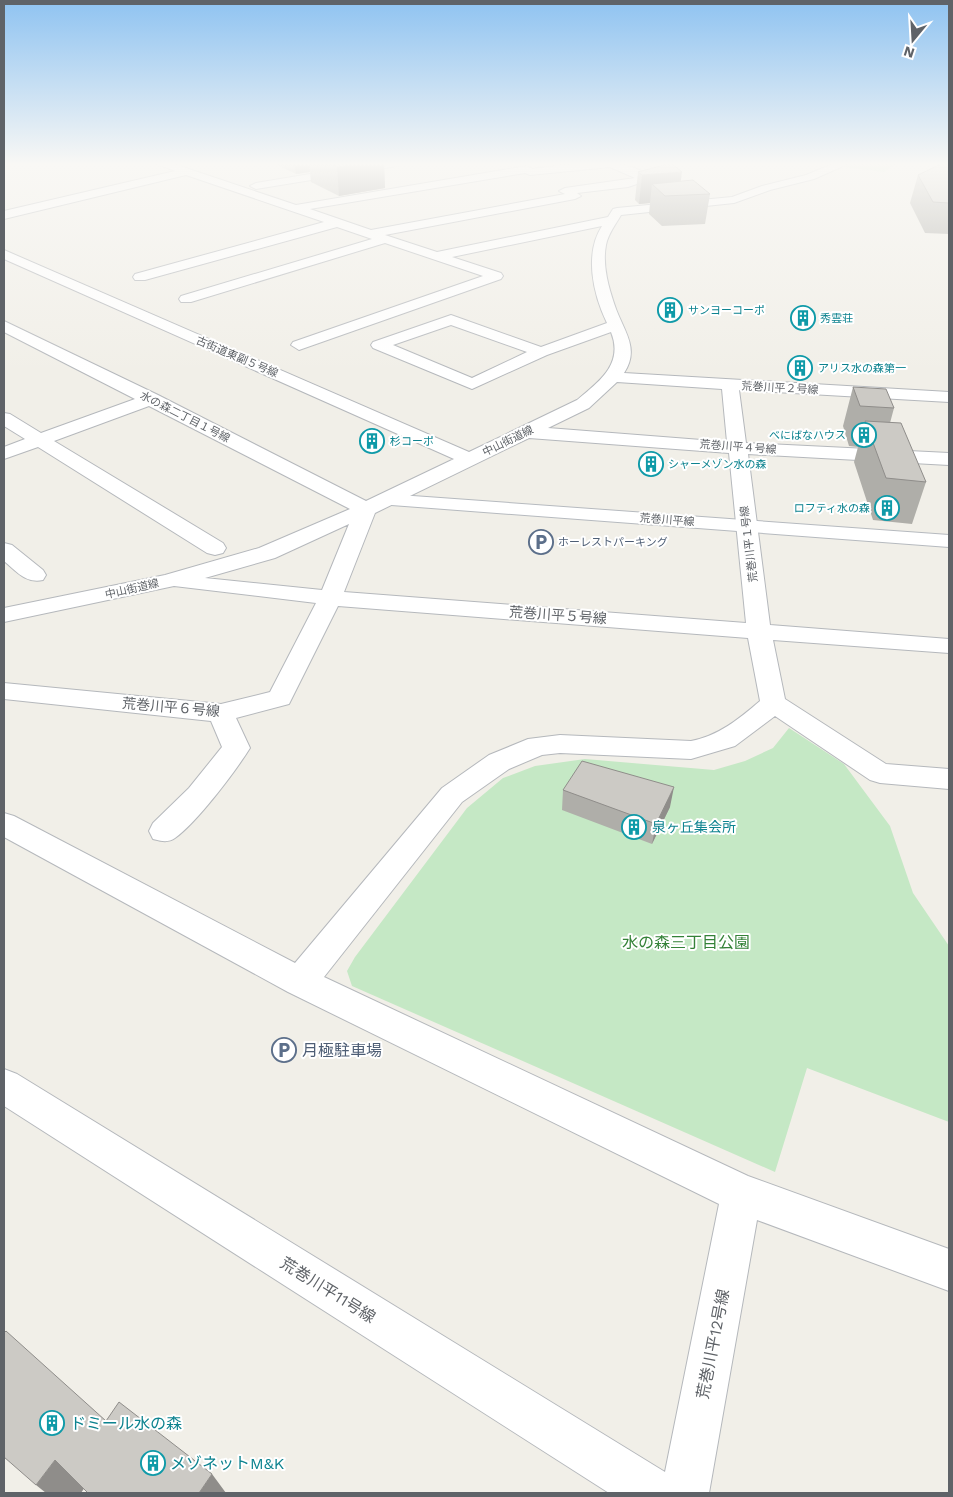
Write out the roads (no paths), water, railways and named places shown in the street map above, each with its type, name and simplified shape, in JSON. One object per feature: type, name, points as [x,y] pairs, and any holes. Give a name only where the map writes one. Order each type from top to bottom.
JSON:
[{"type":"street","points":[[140,277],[300,233]]},
{"type":"street","points":[[299,345],[496,276],[366,233]]},
{"type":"street","points":[[369,234],[374,233]]},
{"type":"street","points":[[436,256],[530,233]]},
{"type":"street","name":"中山街道線","points":[[4,615],[168,581],[266,553],[376,504],[583,404],[622,364],[625,345],[616,325],[598,269],[598,248],[604,233]]},
{"type":"street","points":[[186,299],[385,239]]},
{"type":"street","name":"古街道東副５号線","points":[[4,254],[470,459]]},
{"type":"street","points":[[541,352],[451,320],[379,345],[472,384],[541,352],[616,325]]},
{"type":"street","name":"水の森二丁目１号線","points":[[4,326],[152,399],[376,504]]},
{"type":"street","name":"荒巻川平２号線","points":[[610,377],[949,397]]},
{"type":"street","name":"荒巻川平１号線","points":[[730,385],[760,631],[773,702]]},
{"type":"street","points":[[4,453],[152,399]]},
{"type":"street","points":[[4,418],[215,548]]},
{"type":"street","name":"荒巻川平４号線","points":[[526,432],[737,448],[949,459]]},
{"type":"street","name":"荒巻川平線","points":[[376,504],[747,526],[949,541]]},
{"type":"street","name":"荒巻川平６号線","points":[[4,691],[221,713],[280,698],[376,504]]},
{"type":"street","points":[[4,550],[35,575]]},
{"type":"street","name":"荒巻川平５号線","points":[[168,581],[330,598],[949,646]]},
{"type":"street","points":[[300,982],[452,795],[499,762],[538,746],[560,744],[691,750],[706,747],[736,735],[773,702],[880,774],[949,779]]},
{"type":"street","points":[[164,831],[199,795],[236,748],[221,713]]},
{"type":"street","points":[[4,824],[300,982],[741,1194],[949,1270]]},
{"type":"street","name":"荒巻川平11号線","points":[[4,1086],[653,1493]]},
{"type":"street","name":"荒巻川平12号線","points":[[685,1493],[741,1194]]},
{"type":"place","name":"サンヨーコーポ","points":[[670,310]]},
{"type":"place","name":"秀雲荘","points":[[803,318]]},
{"type":"place","name":"アリス水の森第一","points":[[800,368]]},
{"type":"place","name":"べにばなハウス","points":[[864,435]]},
{"type":"place","name":"杉コーポ","points":[[372,441]]},
{"type":"place","name":"シャーメゾン水の森","points":[[651,464]]},
{"type":"place","name":"ロフティ水の森","points":[[887,508]]},
{"type":"place","name":"ホーレストパーキング","points":[[541,542]]},
{"type":"place","name":"泉ヶ丘集会所","points":[[634,827]]},
{"type":"place","name":"月極駐車場","points":[[284,1050]]},
{"type":"place","name":"ドミール水の森","points":[[52,1423]]},
{"type":"place","name":"メゾネットM&K","points":[[153,1463]]},
{"type":"park label","name":"水の森三丁目公園","points":[[686,942]]}]
